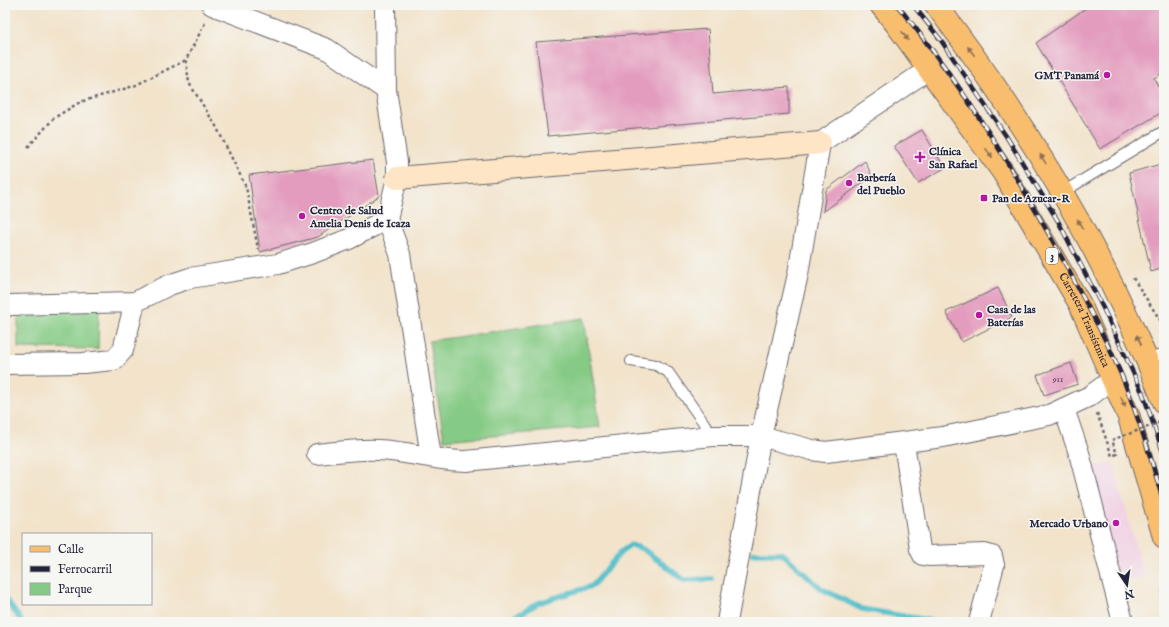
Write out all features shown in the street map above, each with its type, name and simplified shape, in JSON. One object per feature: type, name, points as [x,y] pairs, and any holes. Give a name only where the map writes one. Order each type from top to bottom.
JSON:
[{"type":"main road","name":"Carretera Transístmica","points":[[881,5],[1003,172],[1080,304],[1129,417],[1164,537]]},
{"type":"main road","points":[[936,5],[977,60],[1063,192],[1103,267],[1156,356],[1164,402]]},
{"type":"street","points":[[385,5],[386,90],[397,162],[397,178],[387,219],[400,254],[431,457]]},
{"type":"street","points":[[213,6],[327,49],[386,90]]},
{"type":"street","points":[[397,178],[820,143],[929,69]]},
{"type":"street","points":[[727,622],[761,436],[798,274],[820,143]]},
{"type":"street","points":[[5,307],[10,305],[135,302],[169,285],[190,278],[278,264],[349,239],[387,219]]},
{"type":"street","points":[[5,364],[114,360],[123,350],[135,302]]},
{"type":"street","points":[[317,454],[378,450],[431,457],[445,461],[466,461],[713,436],[761,436],[812,450],[826,452],[904,443],[994,427],[1049,414],[1064,409],[1090,396],[1113,378]]},
{"type":"street","points":[[1064,409],[1079,453],[1123,622]]},
{"type":"street","points":[[904,443],[920,549],[923,555],[985,554],[992,556],[994,565],[979,622]]},
{"type":"lane","points":[[1063,192],[1164,131]]},
{"type":"lane","points":[[631,361],[656,365],[668,372],[713,436]]},
{"type":"path","points":[[213,6],[186,60],[189,83],[216,126],[246,187],[262,267]]},
{"type":"path","points":[[28,147],[54,118],[80,102],[134,86],[186,60]]},
{"type":"path","points":[[1095,410],[1112,456],[1117,454],[1112,440],[1164,421]]},
{"type":"shaded area","name":"Mercado Urbano","points":[[1113,462],[1144,577],[1118,584],[1088,468]]},
{"type":"green space","points":[[18,307],[99,307],[98,349],[18,348]]},
{"type":"green space","points":[[584,318],[600,427],[444,440],[429,341]]},
{"type":"building","name":"GMT Panamá","points":[[1090,5],[1164,5],[1164,72],[1154,78],[1164,100],[1164,111],[1100,149],[1036,43]]},
{"type":"building","points":[[708,29],[713,94],[789,87],[789,114],[548,136],[536,42]]},
{"type":"building","name":"Clínica San Rafael","points":[[922,130],[945,168],[918,183],[894,146]]},
{"type":"building","name":"Centro de Salud Amelia Denis de Icaza","points":[[373,160],[379,196],[318,237],[260,252],[249,175]]},
{"type":"building","name":"Barbería del Pueblo","points":[[865,161],[872,176],[823,212],[826,190]]},
{"type":"building","points":[[1164,163],[1164,268],[1151,272],[1129,173]]},
{"type":"building","name":"Casa de las Baterías","points":[[998,288],[1012,317],[962,342],[946,312]]},
{"type":"building","points":[[1071,363],[1078,384],[1044,395],[1037,375]]},
{"type":"building","points":[[1163,581],[1164,609],[1162,596]]},
{"type":"waterway","points":[[499,622],[522,613],[538,603],[592,586],[621,552],[631,545],[643,549],[684,580],[712,579]]},
{"type":"waterway","points":[[753,553],[782,553],[822,589],[862,609],[939,622]]},
{"type":"waterway","points":[[5,599],[21,620],[20,622]]},
{"type":"railway","points":[[897,5],[945,67],[989,133],[1030,200],[1068,269],[1101,332],[1124,381],[1144,437],[1164,504]]},
{"type":"railway","points":[[913,5],[940,39],[1006,136],[1058,221],[1103,308],[1143,394],[1164,455]]},
{"type":"place","name":"GMT Panamá","points":[[1107,75]]},
{"type":"place","name":"Clínica San Rafael","points":[[920,157]]},
{"type":"place","name":"Barbería del Pueblo","points":[[849,183]]},
{"type":"place","name":"Pan de Azucar-R","points":[[984,198]]},
{"type":"place","name":"Centro de Salud Amelia Denis de Icaza","points":[[302,216]]},
{"type":"place","name":"Casa de las Baterías","points":[[979,315]]},
{"type":"place","name":"Mercado Urbano","points":[[1116,523]]}]
